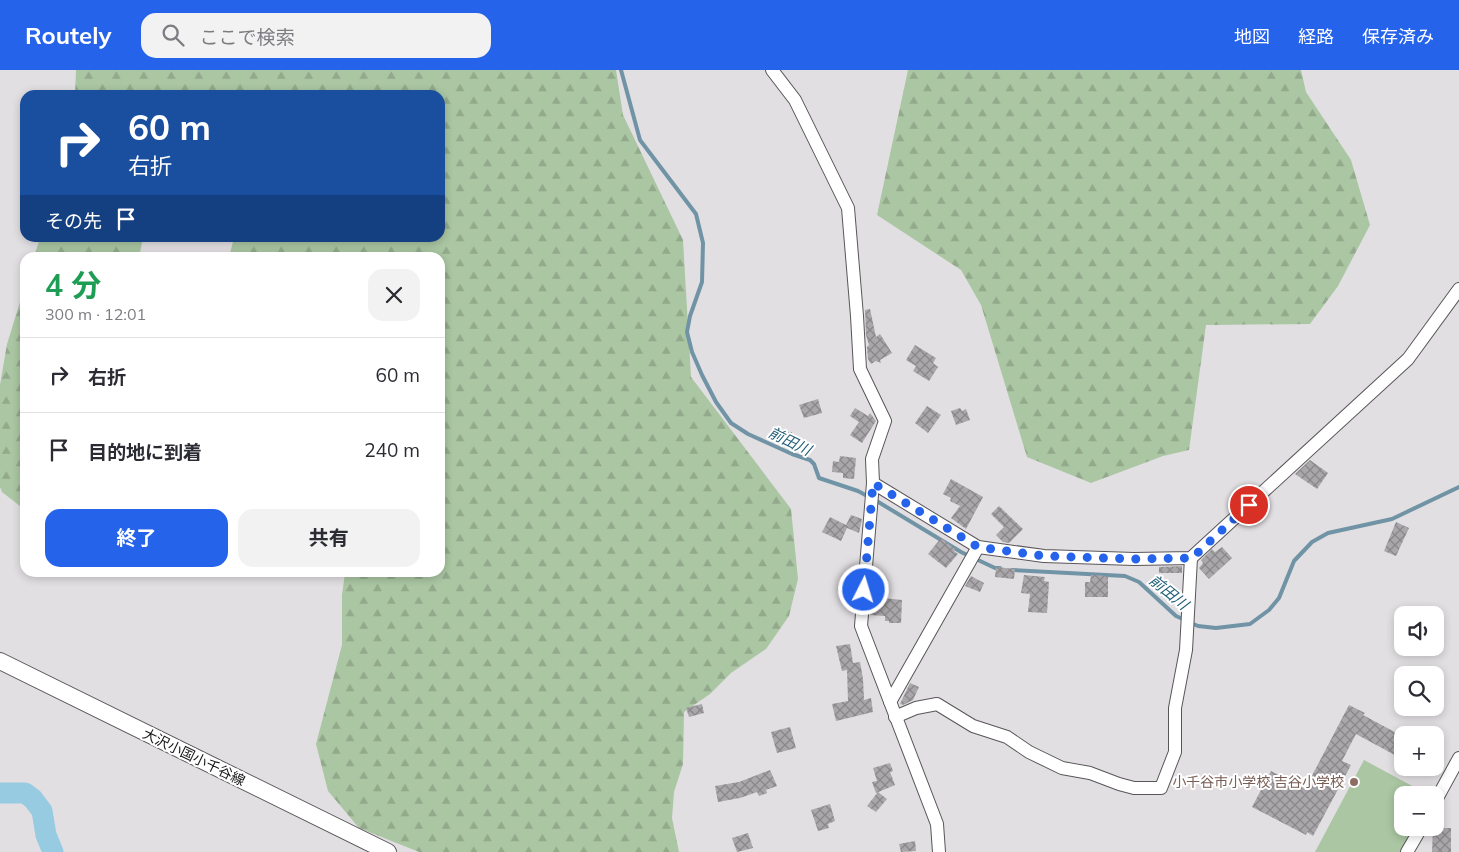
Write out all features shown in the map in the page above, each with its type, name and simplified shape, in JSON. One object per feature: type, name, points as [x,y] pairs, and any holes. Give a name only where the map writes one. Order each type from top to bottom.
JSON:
[{"type":"main road","name":"大沢小国小千谷線","points":[[0,661],[388,852]]},
{"type":"street","points":[[772,70],[795,100],[848,208],[860,369],[885,421],[872,459],[873,483],[861,626],[937,824],[939,852]]},
{"type":"street","points":[[873,483],[978,547],[1044,556],[1134,559],[1192,558],[1408,359],[1459,289]]},
{"type":"street","points":[[890,702],[978,547]]},
{"type":"street","points":[[895,717],[916,708],[937,704],[972,726],[1007,737],[1029,752],[1062,768],[1090,773],[1134,788],[1161,788],[1175,752],[1175,708],[1186,650],[1192,558]]},
{"type":"street","points":[[1444,786],[1459,758]]},
{"type":"street","points":[[1407,852],[1416,836]]},
{"type":"green space","points":[[76,70],[616,70],[623,115],[683,240],[691,377],[791,509],[798,579],[789,616],[766,649],[731,673],[710,694],[684,712],[683,764],[674,792],[672,818],[679,852],[419,852],[359,828],[328,791],[316,744],[342,645],[342,595],[344,577],[445,577],[445,252],[230,252],[233,242],[445,242],[445,90],[75,90]]},
{"type":"green space","points":[[908,70],[1301,70],[1306,92],[1351,160],[1370,225],[1338,286],[1310,324],[1206,325],[1189,450],[1163,456],[1091,483],[1027,457],[981,305],[961,270],[877,215]]},
{"type":"green space","points":[[39,242],[142,242],[140,252],[36,252]]},
{"type":"green space","points":[[20,302],[20,506],[2,492],[0,487],[0,385],[7,344]]},
{"type":"green space","points":[[1364,760],[1412,786],[1394,786],[1394,836],[1410,836],[1401,852],[1315,852]]},
{"type":"building","points":[[870,309],[876,337],[880,334],[892,353],[880,360],[881,363],[876,361],[871,364],[868,359],[867,347],[869,345],[866,335],[865,310]]},
{"type":"building","points":[[915,345],[936,358],[933,363],[938,367],[929,381],[913,371],[916,366],[906,360]]},
{"type":"building","points":[[818,399],[822,413],[804,418],[799,405]]},
{"type":"building","points":[[927,406],[941,415],[928,433],[915,423]]},
{"type":"building","points":[[855,408],[868,416],[870,413],[876,421],[862,443],[850,435],[859,422],[850,416]]},
{"type":"building","points":[[960,408],[962,411],[966,409],[970,420],[956,425],[951,411]]},
{"type":"building","points":[[781,432],[792,432],[791,446],[781,445]]},
{"type":"building","points":[[840,456],[856,458],[854,479],[843,478],[843,473],[832,472],[833,461],[839,462]]},
{"type":"building","points":[[1310,460],[1328,473],[1317,489],[1295,474]]},
{"type":"building","points":[[951,479],[983,497],[966,529],[951,518],[960,506],[950,501],[951,498],[943,494]]},
{"type":"building","points":[[999,506],[1023,529],[1009,543],[1003,542],[996,535],[1004,527],[991,514]]},
{"type":"building","points":[[851,515],[862,519],[859,533],[847,528],[841,541],[822,532],[830,517],[846,525]]},
{"type":"building","points":[[1396,522],[1409,528],[1396,556],[1384,551]]},
{"type":"building","points":[[941,538],[955,549],[954,551],[958,554],[946,568],[928,554]]},
{"type":"building","points":[[1222,547],[1232,558],[1209,579],[1199,568],[1203,563],[1201,560],[1212,549],[1215,552]]},
{"type":"building","points":[[1182,566],[1182,573],[1159,573],[1159,567]]},
{"type":"building","points":[[996,567],[1015,569],[1014,579],[995,577]]},
{"type":"building","points":[[1024,575],[1045,577],[1044,581],[1049,582],[1047,613],[1028,612],[1030,594],[1021,593]]},
{"type":"building","points":[[1091,575],[1108,576],[1108,597],[1085,597],[1085,582],[1090,582]]},
{"type":"building","points":[[971,576],[984,583],[980,592],[965,586]]},
{"type":"building","points":[[873,577],[885,577],[883,598],[902,600],[901,623],[889,623],[889,621],[885,621],[885,616],[870,615]]},
{"type":"building","points":[[850,644],[853,663],[860,662],[864,700],[871,698],[873,712],[836,721],[832,704],[848,701],[847,670],[842,671],[836,646]]},
{"type":"building","points":[[910,683],[919,687],[913,700],[903,705],[900,704]]},
{"type":"building","points":[[702,704],[704,713],[689,717],[686,708]]},
{"type":"building","points":[[1349,705],[1394,732],[1394,755],[1356,734],[1342,761],[1351,765],[1313,836],[1307,832],[1306,835],[1252,807],[1271,771],[1305,789]]},
{"type":"building","points":[[790,727],[796,748],[777,753],[771,732]]},
{"type":"building","points":[[890,763],[893,771],[890,772],[895,785],[876,793],[872,782],[877,781],[873,768]]},
{"type":"building","points":[[770,770],[777,786],[766,790],[767,793],[759,796],[757,792],[740,798],[718,802],[715,786],[739,782]]},
{"type":"building","points":[[878,792],[887,799],[876,812],[867,806]]},
{"type":"building","points":[[830,804],[835,821],[828,824],[829,828],[818,831],[811,810]]},
{"type":"building","points":[[1444,828],[1451,828],[1451,852],[1432,852],[1433,836],[1444,836]]},
{"type":"building","points":[[748,833],[753,848],[737,852],[732,838]]},
{"type":"building","points":[[915,841],[916,851],[901,852],[899,844]]},
{"type":"waterway","name":"前田川","points":[[621,70],[640,140],[696,214],[703,243],[702,282],[690,316],[687,332],[692,352],[716,402],[731,423],[748,434],[810,460],[814,464],[819,478],[858,491],[869,497]]},
{"type":"waterway","name":"前田川","points":[[1191,623],[1198,626],[1216,628],[1250,624],[1269,610],[1279,598],[1294,561],[1312,542],[1328,533],[1392,519],[1459,487]]},
{"type":"waterway","name":"前田川","points":[[875,500],[961,552],[995,568],[1000,568]]},
{"type":"waterway","name":"前田川","points":[[1012,570],[1125,576],[1139,582],[1176,616],[1185,620]]},
{"type":"waterway","points":[[0,793],[25,793],[33,799],[42,811],[46,835],[53,852]]},
{"type":"place","name":"小千谷市小学校 吉谷小学校","points":[[1354,782]]},
{"type":"route","points":[[864,590],[873,483],[978,547],[1044,556],[1134,559],[1192,558],[1249,505]]}]
